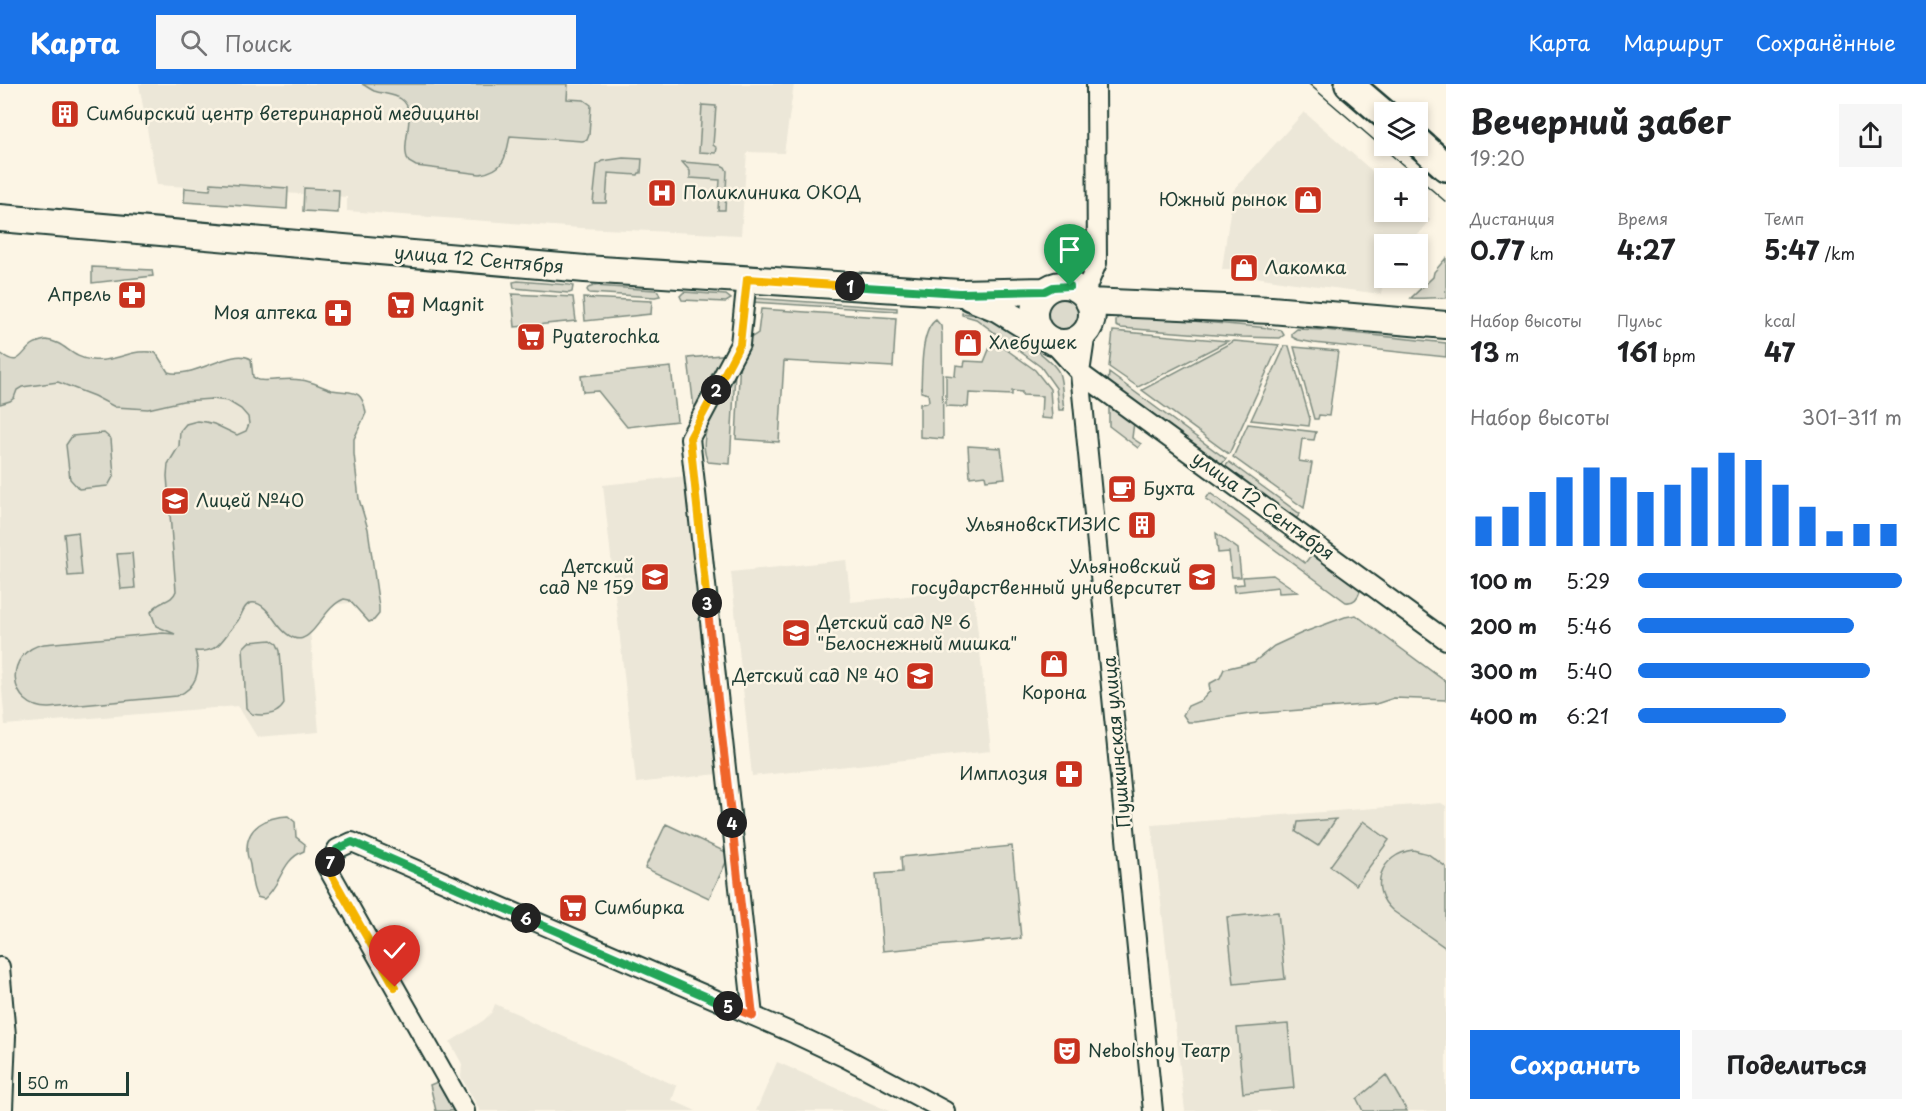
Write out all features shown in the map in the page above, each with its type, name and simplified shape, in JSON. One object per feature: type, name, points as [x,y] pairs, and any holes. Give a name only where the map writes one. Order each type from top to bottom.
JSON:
[{"type":"main road","points":[[1349,84],[1374,105]]},
{"type":"main road","points":[[1428,151],[1446,167]]},
{"type":"main road","name":"улица 12 Сентября","points":[[0,218],[573,268],[960,293],[1045,291]]},
{"type":"main road","points":[[1061,285],[1070,286],[1086,298],[1092,312],[1091,322],[1079,339],[1060,344],[1046,338],[1035,324],[1033,312],[1037,300],[1045,291],[1061,285]]},
{"type":"main road","name":"улица 12 Сентября","points":[[960,293],[997,308],[1046,338]]},
{"type":"main road","points":[[1086,298],[1260,309],[1446,325]]},
{"type":"street","points":[[1086,298],[1097,263],[1096,84]]},
{"type":"street","points":[[747,279],[740,344],[690,438],[753,1016]]},
{"type":"street","name":"Пушкинская улица","points":[[1086,332],[1080,373],[1153,1111]]},
{"type":"street","points":[[1046,338],[1080,373]]},
{"type":"street","name":"улица 12 Сентября","points":[[1080,373],[1446,640]]},
{"type":"street","points":[[465,1111],[327,867],[337,849],[352,842],[846,1058],[945,1111]]},
{"type":"street","points":[[0,967],[6,1047],[3,1109],[1,1111]]},
{"type":"shaded area","points":[[139,84],[794,84],[784,153],[747,152],[741,235],[581,228],[347,211],[347,197],[157,185]]},
{"type":"shaded area","points":[[362,84],[568,84],[567,99],[584,100],[591,105],[589,135],[587,140],[582,141],[510,136],[503,161],[495,169],[480,174],[416,166],[409,162],[406,155],[409,112],[406,105],[398,97],[374,91]]},
{"type":"shaded area","points":[[702,105],[716,106],[713,145],[717,148],[716,153],[699,152]]},
{"type":"shaded area","name":"Южный рынок","points":[[1304,112],[1374,172],[1374,222],[1428,222],[1428,218],[1430,220],[1419,234],[1374,234],[1374,288],[1382,288],[1381,294],[1287,282],[1222,269],[1233,191]]},
{"type":"shaded area","points":[[623,158],[642,159],[641,173],[638,175],[608,173],[606,203],[593,203],[597,165],[602,161]]},
{"type":"shaded area","points":[[682,162],[725,167],[727,171],[725,210],[718,210],[720,180],[690,178],[690,171]]},
{"type":"shaded area","points":[[211,183],[288,188],[287,209],[184,202],[185,188],[210,190]]},
{"type":"shaded area","points":[[304,188],[339,190],[338,213],[303,211]]},
{"type":"shaded area","points":[[1446,258],[1446,298],[1411,298],[1421,288],[1428,288],[1428,282]]},
{"type":"shaded area","points":[[92,267],[152,270],[153,276],[92,283]]},
{"type":"shaded area","points":[[513,282],[573,286],[572,292],[569,293],[514,288]]},
{"type":"shaded area","points":[[594,286],[655,290],[660,296],[589,293],[588,288]]},
{"type":"shaded area","points":[[684,292],[726,295],[731,299],[726,302],[682,300],[680,296]]},
{"type":"shaded area","points":[[512,294],[573,297],[576,321],[515,327]]},
{"type":"shaded area","points":[[583,298],[652,301],[651,314],[585,321]]},
{"type":"shaded area","points":[[752,298],[897,308],[897,311],[752,302]]},
{"type":"shaded area","points":[[1062,298],[1074,302],[1078,314],[1074,326],[1062,330],[1050,326],[1046,314],[1050,302]]},
{"type":"shaded area","points":[[761,309],[896,318],[893,367],[784,361],[779,442],[736,439],[740,357],[746,341],[758,333]]},
{"type":"shaded area","points":[[962,313],[992,320],[1047,359],[1059,373],[1064,410],[1059,410],[1056,388],[1041,367],[976,319],[962,315]]},
{"type":"shaded area","points":[[1119,316],[1270,328],[1281,330],[1284,335],[1280,338],[1242,337],[1121,328],[1116,326]]},
{"type":"shaded area","points":[[936,320],[941,326],[942,334],[943,439],[920,437],[920,404],[929,401],[928,394],[921,392],[924,342],[931,325]]},
{"type":"shaded area","points":[[1297,329],[1446,343],[1446,357],[1298,340],[1292,337],[1292,333]]},
{"type":"shaded area","points":[[1113,331],[1228,341],[1138,387],[1109,367]]},
{"type":"shaded area","points":[[46,340],[59,344],[78,356],[92,360],[109,359],[140,352],[156,353],[168,372],[178,373],[243,356],[251,359],[253,377],[258,380],[305,381],[332,390],[359,395],[366,413],[354,439],[354,454],[359,499],[368,529],[379,607],[379,614],[374,620],[369,622],[349,600],[344,599],[335,605],[305,637],[297,639],[287,634],[262,606],[251,603],[245,607],[237,622],[217,646],[213,649],[195,651],[198,665],[196,678],[184,693],[177,696],[49,708],[35,706],[25,700],[18,690],[15,679],[16,668],[21,658],[30,649],[44,644],[163,633],[175,634],[156,626],[151,612],[157,605],[171,598],[176,591],[168,464],[179,446],[180,431],[186,424],[197,421],[206,422],[237,435],[246,431],[249,424],[248,417],[241,409],[228,401],[212,399],[183,401],[148,409],[115,407],[58,382],[22,387],[17,390],[14,398],[0,404],[0,353],[15,360],[34,344]]},
{"type":"shaded area","points":[[993,340],[1035,370],[1050,389],[1052,419],[1041,418],[1042,396],[1022,395],[1022,392],[1012,391],[1012,395],[969,393],[968,407],[946,406],[946,375],[955,376],[956,365],[964,366],[965,361],[984,362]]},
{"type":"shaded area","points":[[1234,341],[1279,345],[1229,454],[1142,390]]},
{"type":"shaded area","points":[[1285,346],[1289,346],[1310,419],[1309,426],[1251,420]]},
{"type":"shaded area","points":[[1294,347],[1338,351],[1329,416],[1319,415],[1318,419],[1314,419]]},
{"type":"shaded area","points":[[732,354],[695,417],[688,358]]},
{"type":"shaded area","points":[[671,367],[677,421],[627,427],[598,391],[583,392],[581,376]]},
{"type":"shaded area","points":[[735,372],[730,464],[708,462],[704,440],[707,428]]},
{"type":"shaded area","name":"Лицей №40","points":[[117,373],[119,396],[307,382],[360,602],[308,607],[319,732],[257,737],[238,706],[5,725],[0,666],[0,382]]},
{"type":"shaded area","points":[[1109,373],[1226,459],[1221,465],[1108,383]]},
{"type":"shaded area","points":[[1109,404],[1134,422],[1132,438],[1141,444],[1138,448],[1109,426]]},
{"type":"shaded area","points":[[1248,424],[1316,432],[1314,440],[1302,439],[1299,461],[1312,463],[1304,508],[1233,457]]},
{"type":"shaded area","points":[[104,433],[111,439],[114,475],[108,486],[79,489],[70,479],[66,445],[72,436]]},
{"type":"shaded area","points":[[968,446],[1001,448],[1005,478],[986,480],[985,475],[970,477]]},
{"type":"shaded area","points":[[1229,462],[1300,514],[1295,520],[1224,468]]},
{"type":"shaded area","name":"Детский сад № 159","points":[[686,476],[718,774],[636,783],[603,485]]},
{"type":"shaded area","points":[[1210,493],[1305,563],[1312,554],[1359,588],[1357,598],[1346,602],[1206,499]]},
{"type":"shaded area","points":[[78,532],[82,575],[68,576],[64,534]]},
{"type":"shaded area","points":[[1216,533],[1238,549],[1241,577],[1232,577],[1229,552],[1218,553]]},
{"type":"shaded area","points":[[132,553],[135,588],[121,589],[117,554]]},
{"type":"shaded area","name":"Детский сад № 6 \"Белоснежный мишка\"","points":[[846,560],[851,602],[973,589],[991,751],[752,776],[731,572]]},
{"type":"shaded area","points":[[1273,575],[1298,592],[1279,593],[1278,587],[1234,592],[1233,585],[1244,584],[1243,577]]},
{"type":"shaded area","points":[[1356,615],[1446,682],[1446,700],[1394,698],[1376,704],[1250,714],[1196,722],[1188,722],[1183,715],[1188,706],[1202,700],[1210,691],[1209,684],[1220,678],[1224,669],[1254,662],[1274,646],[1302,633]]},
{"type":"shaded area","points":[[271,640],[277,644],[280,651],[284,704],[270,714],[252,714],[246,708],[243,648],[249,642]]},
{"type":"shaded area","points":[[1441,803],[1446,806],[1446,1111],[1185,1111],[1152,825]]},
{"type":"shaded area","points":[[288,816],[295,822],[296,837],[305,844],[304,851],[296,855],[286,866],[275,886],[264,899],[257,897],[247,853],[250,835],[259,824],[273,818]]},
{"type":"shaded area","points":[[1336,819],[1318,846],[1296,832],[1298,822]]},
{"type":"shaded area","points":[[1363,821],[1389,840],[1356,885],[1330,866]]},
{"type":"shaded area","points":[[666,824],[730,854],[709,898],[645,868]]},
{"type":"shaded area","points":[[1012,846],[1021,938],[883,951],[876,874],[902,872],[901,857]]},
{"type":"shaded area","points":[[1413,850],[1428,854],[1446,867],[1446,948],[1393,911],[1385,902],[1381,892],[1379,883],[1386,865],[1402,853]]},
{"type":"shaded area","points":[[1278,912],[1285,979],[1234,984],[1227,917]]},
{"type":"shaded area","points":[[495,1004],[530,1022],[677,1086],[672,1100],[696,1111],[480,1111],[461,1077],[462,1064],[450,1042],[484,1020],[492,1012]]},
{"type":"shaded area","points":[[1288,1024],[1294,1088],[1243,1093],[1237,1028]]},
{"type":"shaded area","points":[[777,1062],[889,1111],[756,1111]]},
{"type":"shaded area","points":[[1386,1075],[1407,1111],[1363,1111],[1357,1099]]},
{"type":"shaded area","points":[[437,1082],[450,1092],[457,1111],[436,1111],[430,1085]]},
{"type":"tram line","points":[[1309,84],[1446,202]]},
{"type":"place","name":"Симбирский центр ветеринарной медицины","points":[[65,114]]},
{"type":"place","name":"Поликлиника ОКОД","points":[[662,193]]},
{"type":"place","name":"Южный рынок","points":[[1308,200]]},
{"type":"place","name":"Лакомка","points":[[1244,268]]},
{"type":"place","name":"Апрель","points":[[132,295]]},
{"type":"place","name":"Magnit","points":[[401,305]]},
{"type":"place","name":"Моя аптека","points":[[338,313]]},
{"type":"place","name":"Pyaterochka","points":[[531,337]]},
{"type":"place","name":"Хлебушек","points":[[968,343]]},
{"type":"place","name":"Бухта","points":[[1122,489]]},
{"type":"place","name":"Лицей №40","points":[[175,501]]},
{"type":"place","name":"УльяновскТИЗИС","points":[[1142,525]]},
{"type":"place","name":"Детский сад № 159","points":[[655,577]]},
{"type":"place","name":"Ульяновский государственный университет","points":[[1202,577]]},
{"type":"place","name":"Детский сад № 6 \"Белоснежный мишка\"","points":[[796,633]]},
{"type":"place","name":"Корона","points":[[1054,664]]},
{"type":"place","name":"Детский сад № 40","points":[[920,676]]},
{"type":"place","name":"Имплозия","points":[[1069,774]]},
{"type":"place","name":"Симбирка","points":[[573,908]]},
{"type":"place","name":"Nebolshoy Театр","points":[[1067,1051]]},
{"type":"route","points":[[395,987],[327,867],[337,849],[352,842],[753,1016],[690,438],[740,344],[747,279],[960,293],[1045,291],[1061,285],[1070,286]]}]
